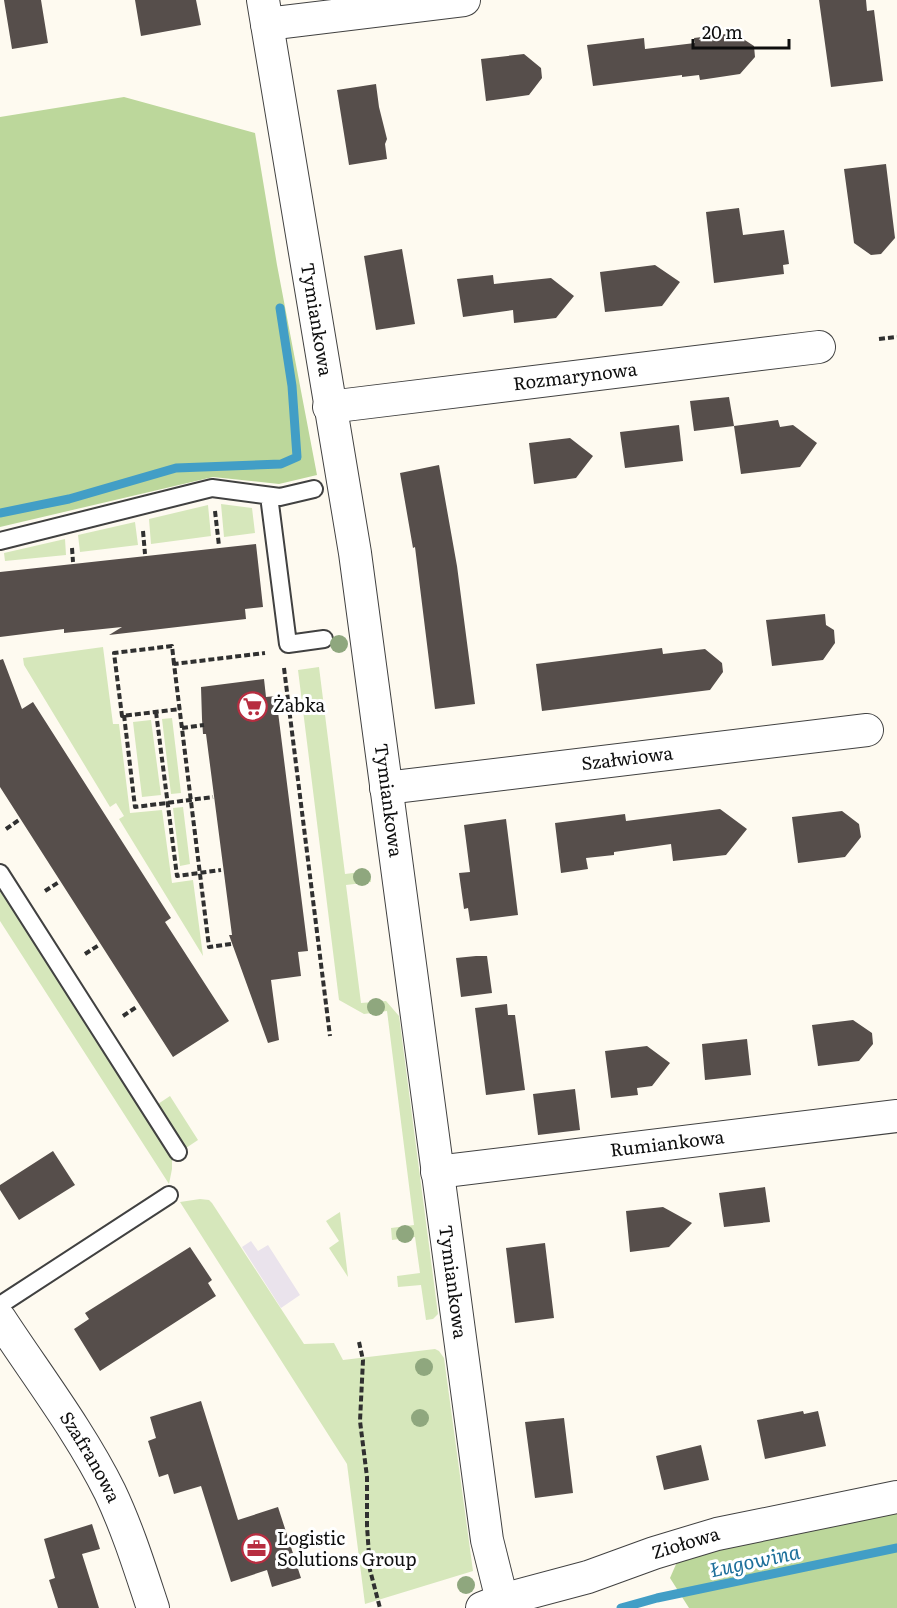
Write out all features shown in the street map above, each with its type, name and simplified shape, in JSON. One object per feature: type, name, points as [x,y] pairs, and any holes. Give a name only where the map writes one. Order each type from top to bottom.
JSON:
[{"type":"street","points":[[265,12],[464,0]]},
{"type":"street","name":"Tymiankowa","points":[[265,12],[355,553],[487,1540],[492,1604]]},
{"type":"street","name":"Rozmarynowa","points":[[329,407],[819,347]]},
{"type":"street","name":"Szałwiowa","points":[[386,788],[867,730]]},
{"type":"street","name":"Rumiankowa","points":[[437,1172],[897,1116]]},
{"type":"street","name":"Szafranowa","points":[[0,1319],[85,1448],[110,1492],[153,1608]]},
{"type":"street","name":"Ziołowa","points":[[492,1604],[588,1577],[654,1553],[717,1534],[897,1497]]},
{"type":"lane","points":[[0,541],[212,488],[280,497],[314,489]]},
{"type":"lane","points":[[269,496],[288,644],[324,639]]},
{"type":"lane","points":[[0,873],[178,1152]]},
{"type":"lane","points":[[0,1305],[168,1195]]},
{"type":"path","points":[[879,339],[897,337]]},
{"type":"path","points":[[212,488],[219,546]]},
{"type":"path","points":[[213,797],[191,800],[135,807],[114,653],[172,646],[180,708],[182,728],[191,800],[209,946],[231,944]]},
{"type":"path","points":[[174,664],[272,652]]},
{"type":"path","points":[[284,662],[330,1036]]},
{"type":"path","points":[[124,715],[180,708]]},
{"type":"path","points":[[156,711],[177,876],[221,870]]},
{"type":"path","points":[[182,728],[204,725]]},
{"type":"path","points":[[6,829],[19,820]]},
{"type":"path","points":[[45,891],[59,882]]},
{"type":"path","points":[[85,954],[99,945]]},
{"type":"path","points":[[123,1016],[138,1006]]},
{"type":"path","points":[[359,1342],[363,1360],[360,1421],[368,1477],[369,1559],[380,1608]]},
{"type":"shaded area","points":[[251,1241],[258,1251],[268,1245],[300,1295],[281,1308],[242,1247]]},
{"type":"green space","points":[[124,97],[255,133],[277,265],[317,475],[279,484],[213,477],[0,527],[0,117]]},
{"type":"green space","points":[[221,504],[252,508],[255,533],[224,537]]},
{"type":"green space","points":[[208,505],[211,536],[151,544],[149,519]]},
{"type":"green space","points":[[135,522],[138,545],[80,552],[78,535]]},
{"type":"green space","points":[[65,539],[66,555],[5,561],[4,553]]},
{"type":"green space","points":[[103,647],[113,724],[119,724],[130,813],[162,810],[172,883],[193,880],[203,956],[119,819],[124,816],[116,803],[110,807],[24,665],[23,658]]},
{"type":"green space","points":[[319,667],[345,874],[369,871],[371,882],[346,885],[361,1003],[386,1001],[399,1016],[438,1314],[433,1319],[426,1320],[421,1285],[398,1287],[397,1276],[420,1273],[415,1237],[392,1240],[391,1228],[414,1225],[387,1011],[364,1014],[339,1000],[298,670]]},
{"type":"green space","points":[[172,718],[181,793],[171,794],[162,719]]},
{"type":"green space","points":[[151,720],[161,795],[142,797],[133,722]]},
{"type":"green space","points":[[183,807],[190,864],[180,866],[173,808]]},
{"type":"green space","points":[[0,889],[172,1156],[169,1184],[0,921]]},
{"type":"green space","points":[[170,1096],[198,1140],[186,1148],[158,1104]]},
{"type":"green space","points":[[209,1200],[212,1203],[304,1344],[334,1343],[343,1360],[435,1349],[439,1351],[444,1358],[473,1571],[365,1604],[347,1464],[180,1202]]},
{"type":"green space","points":[[340,1212],[348,1277],[329,1248],[339,1241],[326,1221]]},
{"type":"green space","points":[[897,1512],[897,1608],[689,1608],[670,1578],[677,1562],[693,1554]]},
{"type":"building","points":[[4,0],[41,0],[48,43],[12,49]]},
{"type":"building","points":[[135,0],[196,0],[201,25],[141,36]]},
{"type":"building","points":[[819,0],[866,0],[867,11],[874,10],[883,81],[831,87]]},
{"type":"building","points":[[734,33],[754,46],[755,57],[740,74],[700,80],[699,75],[682,77],[682,75],[593,86],[587,45],[644,38],[645,49],[695,43],[694,38]]},
{"type":"building","points":[[524,54],[541,68],[542,78],[529,95],[486,101],[481,59]]},
{"type":"building","points":[[376,84],[387,139],[385,144],[387,159],[349,165],[337,90]]},
{"type":"building","points":[[886,164],[895,238],[881,254],[871,255],[854,243],[844,169]]},
{"type":"building","points":[[739,208],[743,235],[784,230],[789,264],[783,265],[784,274],[714,283],[706,212]]},
{"type":"building","points":[[402,249],[415,324],[376,330],[364,256]]},
{"type":"building","points":[[655,265],[680,282],[662,306],[605,312],[600,272]]},
{"type":"building","points":[[493,275],[494,284],[551,278],[574,296],[556,318],[514,323],[513,310],[463,317],[457,279]]},
{"type":"building","points":[[729,397],[734,426],[694,431],[690,401]]},
{"type":"building","points":[[778,420],[780,427],[793,425],[817,443],[800,467],[741,474],[734,426]]},
{"type":"building","points":[[679,425],[683,461],[625,468],[620,432]]},
{"type":"building","points":[[570,438],[593,456],[576,478],[534,484],[529,443]]},
{"type":"building","points":[[439,465],[457,566],[475,704],[435,709],[415,547],[413,548],[400,473]]},
{"type":"building","points":[[256,544],[263,607],[245,609],[246,619],[109,635],[122,627],[64,633],[64,629],[0,637],[0,572]]},
{"type":"building","points":[[825,614],[826,625],[834,630],[835,643],[823,660],[772,666],[766,620]]},
{"type":"building","points":[[662,648],[663,654],[705,649],[722,663],[723,672],[710,690],[542,711],[536,664]]},
{"type":"building","points":[[3,659],[22,709],[33,702],[171,918],[165,922],[229,1021],[173,1057],[0,787],[0,660]]},
{"type":"building","points":[[264,679],[266,697],[276,696],[308,951],[298,952],[301,976],[271,980],[279,1040],[268,1043],[229,935],[232,935],[206,734],[203,734],[201,687]]},
{"type":"building","points":[[720,809],[747,829],[726,855],[673,861],[671,844],[586,858],[588,869],[561,873],[555,823],[625,814],[626,821]]},
{"type":"building","points":[[842,811],[859,824],[861,837],[845,857],[798,863],[792,817]]},
{"type":"building","points":[[506,819],[518,915],[470,921],[468,908],[464,909],[459,873],[470,872],[464,825]]},
{"type":"building","points":[[487,956],[492,993],[461,997],[456,958]]},
{"type":"building","points":[[507,1004],[508,1015],[515,1015],[525,1090],[486,1095],[475,1008]]},
{"type":"building","points":[[853,1020],[872,1033],[873,1044],[859,1061],[818,1066],[812,1025]]},
{"type":"building","points":[[747,1039],[751,1075],[705,1080],[702,1044]]},
{"type":"building","points":[[647,1046],[670,1063],[652,1086],[637,1088],[638,1095],[611,1098],[605,1051]]},
{"type":"building","points":[[575,1089],[580,1130],[538,1135],[533,1094]]},
{"type":"building","points":[[53,1151],[75,1185],[19,1220],[0,1190],[0,1185]]},
{"type":"building","points":[[765,1187],[770,1222],[724,1227],[719,1193]]},
{"type":"building","points":[[663,1207],[692,1223],[669,1247],[630,1252],[626,1211]]},
{"type":"building","points":[[545,1243],[554,1318],[515,1323],[506,1248]]},
{"type":"building","points":[[190,1247],[212,1280],[208,1283],[216,1296],[100,1371],[74,1329],[89,1319],[85,1313]]},
{"type":"building","points":[[201,1401],[238,1520],[278,1507],[301,1578],[272,1587],[267,1570],[231,1582],[201,1486],[174,1494],[168,1474],[159,1477],[148,1441],[156,1438],[150,1417]]},
{"type":"building","points":[[803,1411],[804,1414],[818,1411],[826,1446],[765,1459],[757,1420]]},
{"type":"building","points":[[564,1418],[573,1493],[535,1498],[525,1422]]},
{"type":"building","points":[[701,1445],[709,1480],[664,1490],[656,1456]]},
{"type":"building","points":[[92,1524],[100,1549],[82,1554],[99,1608],[58,1608],[49,1580],[55,1578],[44,1539]]},
{"type":"waterway","points":[[0,513],[69,499],[176,468],[281,464],[297,457],[292,386],[280,308]]},
{"type":"waterway","name":"Ługowina","points":[[621,1608],[657,1598],[897,1548]]},
{"type":"place","name":"Żabka","points":[[252,706]]},
{"type":"place","name":"Logistic Solutions Group","points":[[256,1549]]}]
